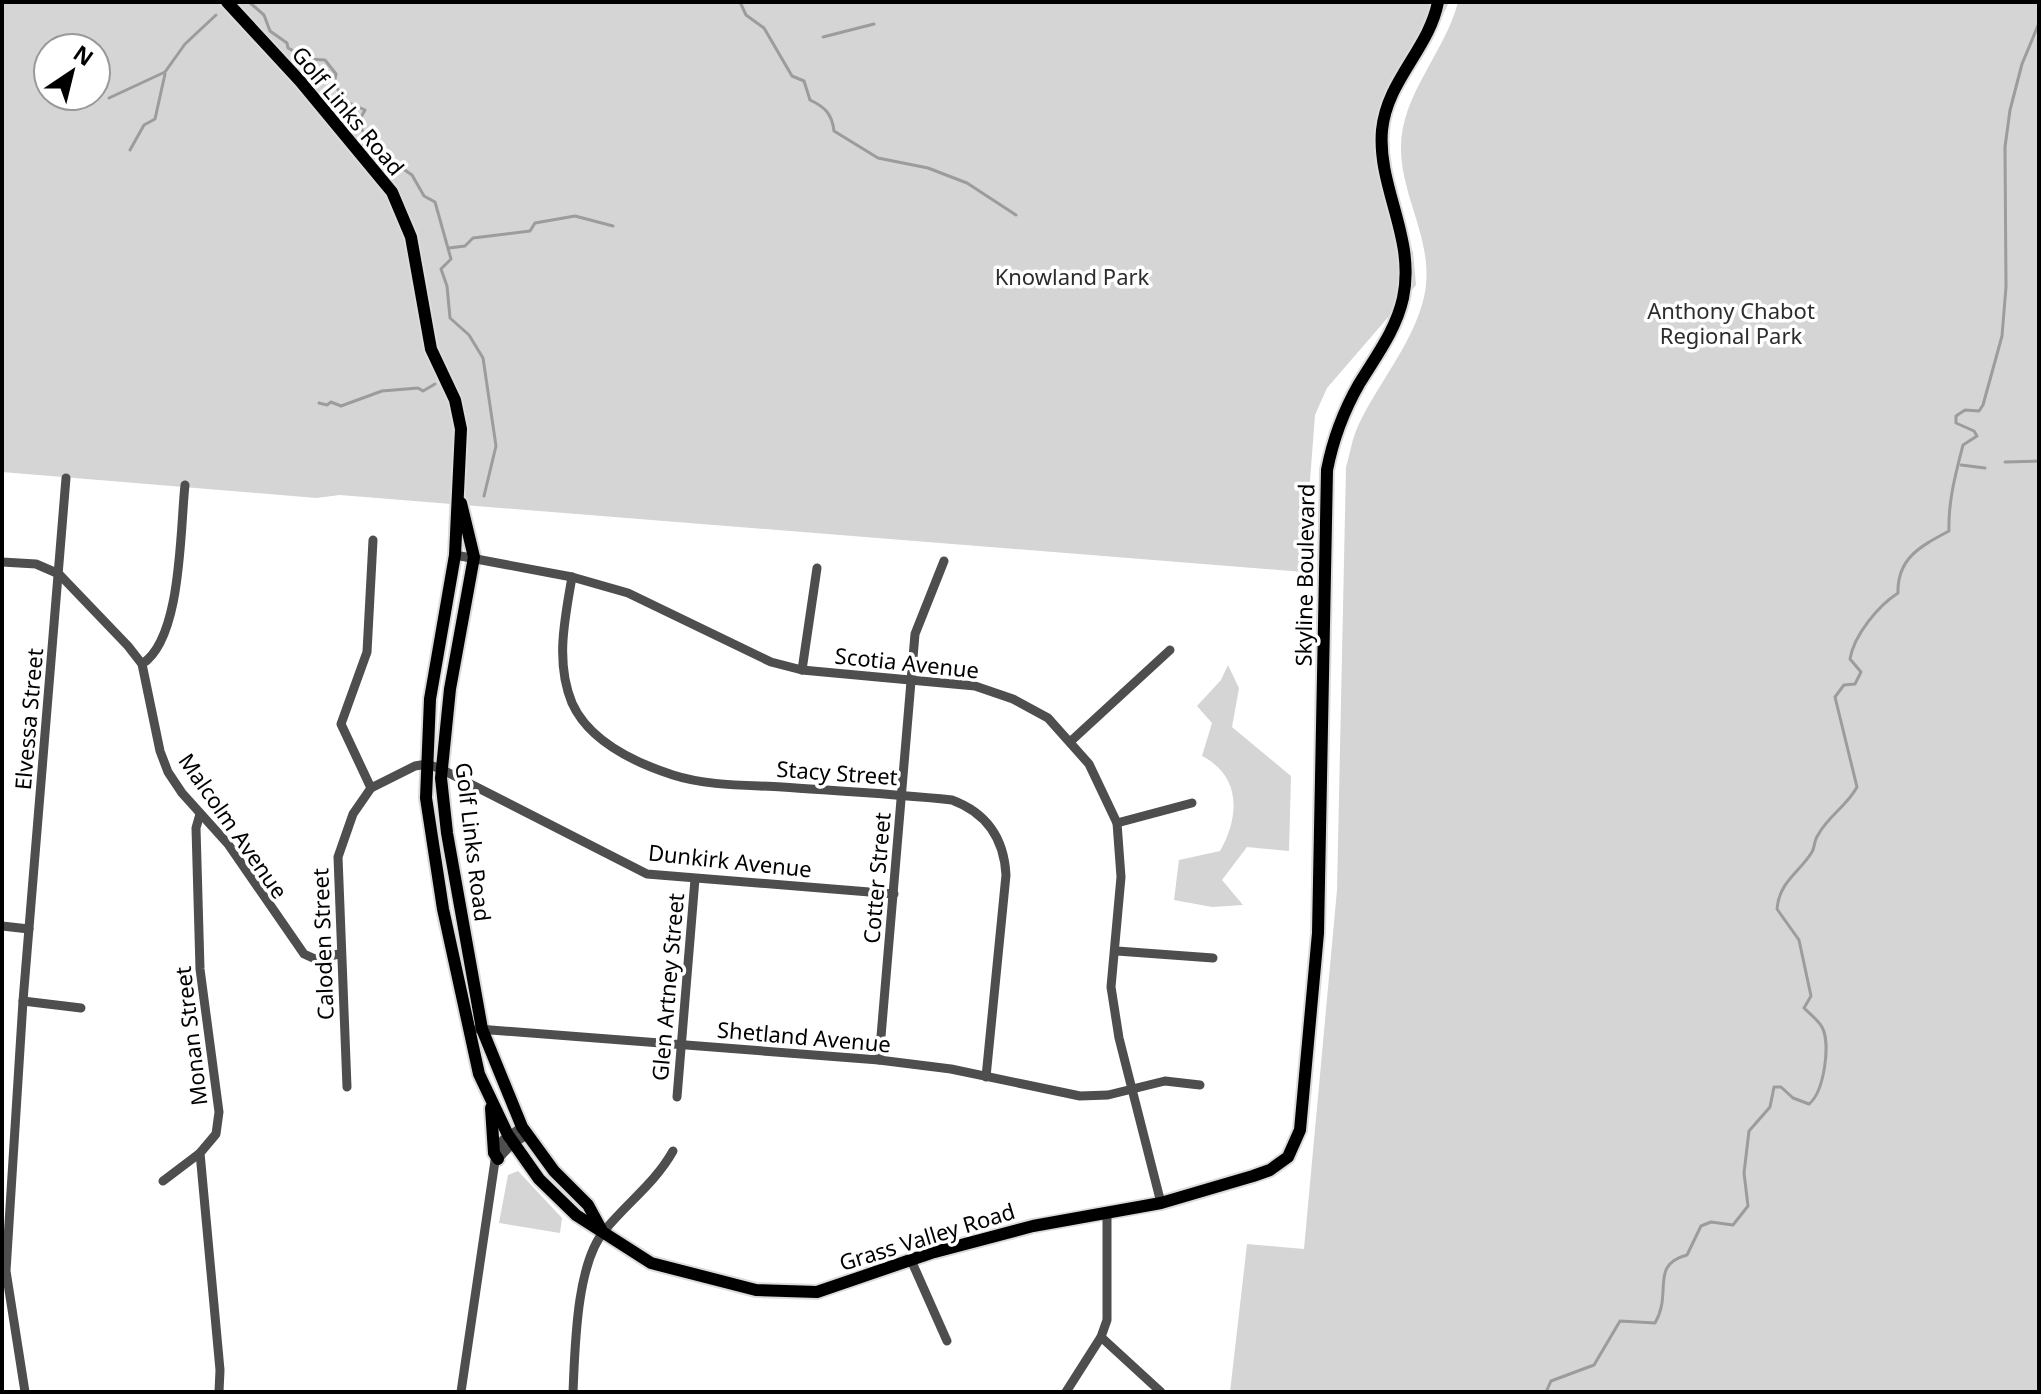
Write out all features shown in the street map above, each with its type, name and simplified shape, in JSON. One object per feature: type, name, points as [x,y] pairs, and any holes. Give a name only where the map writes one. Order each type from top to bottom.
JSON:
[{"type":"main road","name":"Golf Links Road","points":[[227,2],[300,81],[392,192],[411,237],[431,349],[455,400],[461,429],[455,555],[430,699],[426,798],[443,909],[468,1030],[491,1105],[511,1139]]},
{"type":"main road","name":"Skyline Boulevard","points":[[1270,1170],[1288,1157],[1298,1140],[1316,971],[1327,470],[1341,419],[1390,333],[1403,297],[1405,243],[1384,163],[1384,116],[1394,87],[1432,23],[1438,2]]},
{"type":"main road","name":"Golf Links Road","points":[[458,492],[474,557],[450,689],[441,769],[447,833],[482,1029],[525,1131]]},
{"type":"main road","points":[[491,1105],[494,1153],[498,1159]]},
{"type":"main road","name":"Grass Valley Road","points":[[525,1131],[554,1171],[588,1205],[603,1231]]},
{"type":"main road","name":"Grass Valley Road","points":[[511,1139],[561,1201],[651,1263],[756,1290],[817,1292],[911,1260],[1033,1226],[1161,1203],[1270,1170]]},
{"type":"street","name":"Elvessa Street","points":[[25,1392],[4,1271],[66,478]]},
{"type":"street","points":[[2,562],[36,564],[59,574],[142,664],[163,639],[174,596],[185,485]]},
{"type":"street","points":[[373,540],[367,652],[341,724],[371,788],[396,773],[427,764],[441,769]]},
{"type":"street","name":"Scotia Avenue","points":[[455,555],[572,577],[628,593],[771,662],[802,670],[975,686],[1013,699],[1048,718],[1089,764],[1117,823],[1121,877],[1117,951],[1111,987],[1119,1038],[1161,1203]]},
{"type":"street","name":"Cotter Street","points":[[879,1060],[915,634],[944,561]]},
{"type":"street","points":[[802,670],[817,568]]},
{"type":"street","name":"Stacy Street","points":[[572,577],[563,626],[563,671],[573,704],[595,735],[633,758],[675,776],[734,784],[902,795],[967,806],[993,828],[1002,845],[1006,875],[986,1077]]},
{"type":"street","points":[[1071,741],[1170,650]]},
{"type":"street","name":"Malcolm Avenue","points":[[142,664],[160,751],[168,772],[228,844],[304,954],[315,959],[339,954]]},
{"type":"street","name":"Dunkirk Avenue","points":[[441,769],[647,874],[894,894]]},
{"type":"street","name":"Caloden Street","points":[[347,1087],[339,954],[338,857],[353,814],[371,788]]},
{"type":"street","points":[[1117,823],[1192,803]]},
{"type":"street","name":"Monan Street","points":[[200,814],[196,828],[200,969],[219,1112],[216,1134],[200,1153]]},
{"type":"street","name":"Glen Artney Street","points":[[677,1097],[695,879]]},
{"type":"street","points":[[2,926],[29,929]]},
{"type":"street","points":[[1117,951],[1213,958]]},
{"type":"street","points":[[23,1001],[81,1008]]},
{"type":"street","name":"Shetland Avenue","points":[[468,1030],[879,1060],[1080,1096],[1165,1081],[1200,1085]]},
{"type":"street","points":[[461,1392],[499,1145],[525,1131]]},
{"type":"street","points":[[573,1392],[576,1333],[591,1257],[603,1231],[653,1183],[673,1151]]},
{"type":"street","points":[[163,1181],[200,1153]]},
{"type":"street","points":[[200,1153],[220,1370],[219,1392]]},
{"type":"street","points":[[1066,1392],[1101,1337],[1109,1302],[1107,1213]]},
{"type":"street","points":[[911,1260],[947,1341]]},
{"type":"street","points":[[1101,1337],[1161,1392]]},
{"type":"green space","name":"Knowland Park","points":[[2,2],[1449,2],[1442,17],[1428,32],[1388,116],[1385,160],[1404,234],[1413,252],[1416,285],[1327,388],[1315,415],[1303,572],[340,495],[316,498],[2,472]]},
{"type":"green space","name":"Anthony Chabot Regional Park","points":[[1458,2],[2039,2],[2039,1392],[1230,1392],[1247,1244],[1304,1249],[1337,890],[1346,467],[1358,426],[1404,347],[1424,297],[1426,277],[1422,240],[1402,167],[1403,128],[1408,110],[1444,39]]},
{"type":"green space","points":[[1228,665],[1239,688],[1232,727],[1291,776],[1289,851],[1247,847],[1222,880],[1243,905],[1212,907],[1174,900],[1179,860],[1220,851],[1231,824],[1233,798],[1230,786],[1215,764],[1202,756],[1212,723],[1197,706],[1221,680]]},
{"type":"green space","points":[[518,1171],[562,1218],[560,1233],[499,1223],[508,1175]]},
{"type":"waterway","points":[[249,2],[264,15],[270,31],[287,43],[288,48],[309,59],[325,60],[336,74],[334,84],[347,102],[365,110],[357,124],[383,155],[412,175],[424,196],[435,202],[451,259],[441,269],[447,286],[450,318],[469,335],[483,358],[496,446],[484,496]]},
{"type":"waterway","points":[[740,2],[746,15],[764,28],[792,76],[804,81],[810,100],[827,112],[834,131],[878,158],[928,168],[967,183],[1016,215]]},
{"type":"waterway","points":[[112,97],[165,72],[185,44],[216,15]]},
{"type":"waterway","points":[[1546,1392],[1551,1381],[1594,1365],[1620,1321],[1655,1323],[1660,1312],[1668,1266],[1687,1255],[1701,1226],[1711,1222],[1733,1225],[1748,1206],[1744,1173],[1749,1131],[1770,1107],[1774,1087],[1781,1087],[1793,1098],[1809,1104],[1819,1089],[1826,1056],[1825,1035],[1820,1024],[1804,1008],[1811,996],[1799,940],[1777,909],[1781,892],[1812,852],[1822,828],[1857,787],[1835,697],[1844,685],[1855,684],[1861,672],[1850,659],[1856,640],[1875,613],[1898,593],[1906,562],[1929,542],[1949,531],[1951,498],[1963,445],[1977,436],[1974,431],[1956,423],[1956,416],[1965,410],[1979,411],[1983,405],[2002,336],[2006,287],[2005,147],[2010,110],[2022,64],[2039,23]]},
{"type":"waterway","points":[[823,37],[874,24]]},
{"type":"waterway","points":[[130,150],[144,125],[155,119],[165,74]]},
{"type":"waterway","points":[[449,248],[465,246],[473,238],[530,231],[535,223],[575,216],[613,226]]},
{"type":"waterway","points":[[319,403],[327,405],[331,402],[341,406],[382,391],[418,388],[423,391],[435,384]]},
{"type":"waterway","points":[[2005,462],[2039,461]]},
{"type":"waterway","points":[[1961,465],[1985,468]]}]
